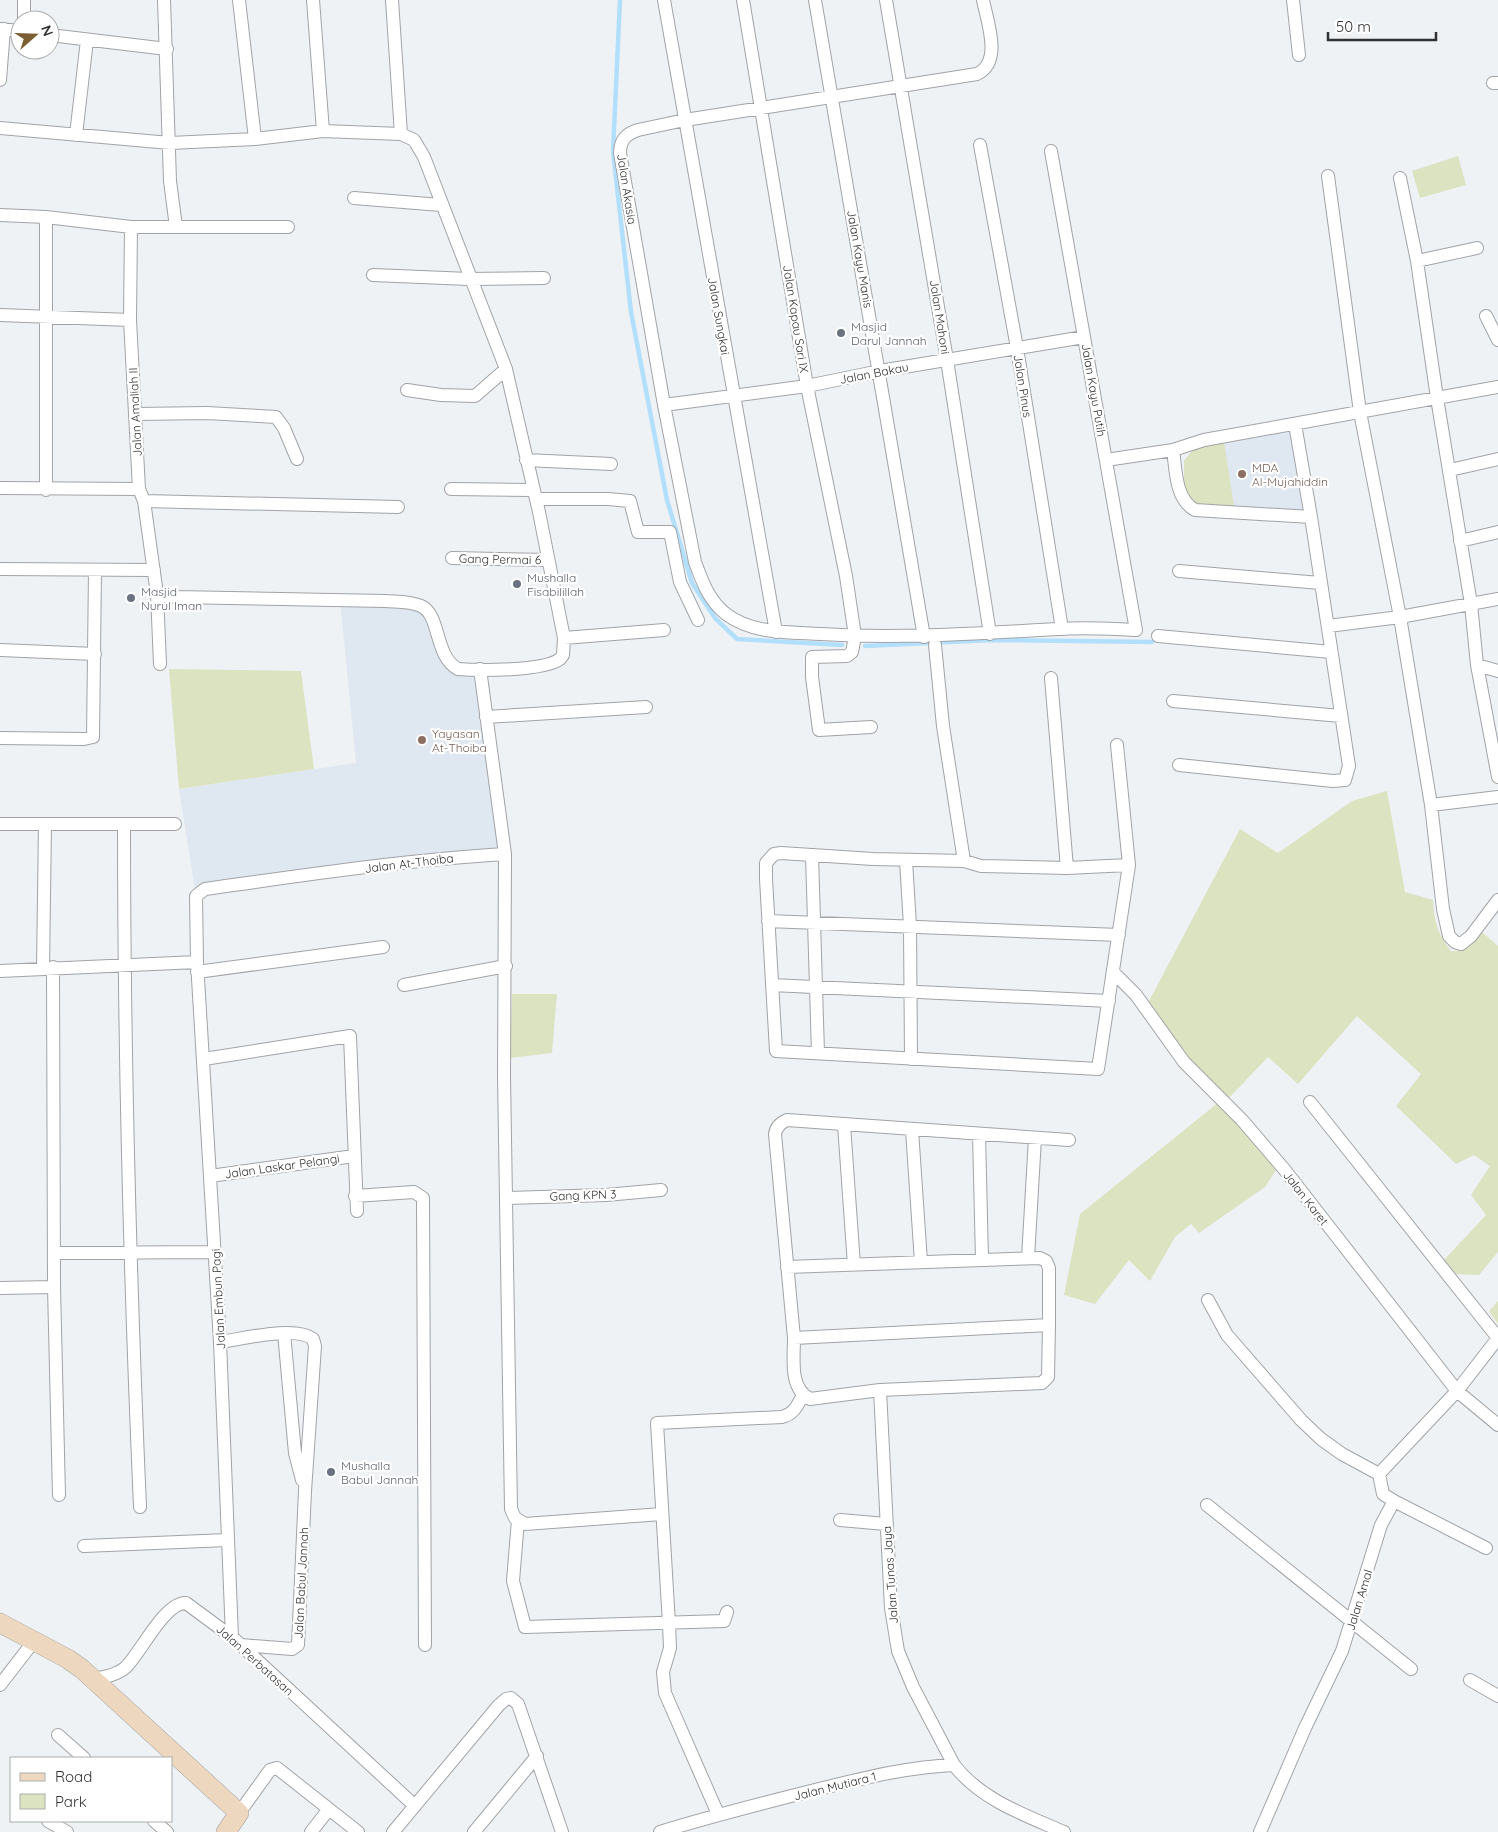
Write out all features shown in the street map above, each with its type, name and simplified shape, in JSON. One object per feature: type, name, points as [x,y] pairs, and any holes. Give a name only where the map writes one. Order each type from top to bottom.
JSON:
[{"type":"street","points":[[164,0],[170,181],[176,227]]},
{"type":"street","points":[[239,0],[255,139]]},
{"type":"street","points":[[313,0],[323,131]]},
{"type":"street","points":[[392,0],[401,134]]},
{"type":"street","name":"Jalan Sungkai","points":[[664,0],[776,632]]},
{"type":"street","name":"Jalan Kapau Sari IX","points":[[743,0],[807,386],[846,576],[855,636]]},
{"type":"street","name":"Jalan Kayu Manis","points":[[815,0],[924,637]]},
{"type":"street","name":"Jalan Mahoni","points":[[886,0],[947,360],[990,634]]},
{"type":"street","name":"Jalan Akasia","points":[[983,0],[992,49],[989,64],[984,70],[902,86],[685,120],[631,132],[622,140],[620,146],[664,405],[694,562],[704,586],[726,614],[753,627],[776,632],[924,637],[1062,629],[1136,630]]},
{"type":"street","points":[[1293,0],[1299,55]]},
{"type":"street","points":[[0,80],[2,29]]},
{"type":"street","points":[[60,36],[167,49]]},
{"type":"street","points":[[76,135],[87,40]]},
{"type":"street","points":[[0,128],[170,143],[255,139],[323,131],[410,136],[418,144],[469,279],[506,369],[535,494],[564,638],[562,655],[556,662],[527,668],[458,669],[453,667],[444,654],[429,613],[421,606],[385,601],[176,597],[158,594]]},
{"type":"street","name":"Jalan Pinus","points":[[980,145],[1017,348],[1062,629]]},
{"type":"street","name":"Jalan Kayu Putih","points":[[1051,151],[1136,630]]},
{"type":"street","points":[[1328,176],[1360,412],[1400,617],[1431,805],[1443,909],[1447,930],[1452,940],[1460,944],[1465,941],[1493,914],[1498,900]]},
{"type":"street","points":[[1400,178],[1417,261],[1437,398],[1471,604],[1477,665],[1496,754],[1498,777]]},
{"type":"street","points":[[354,198],[441,205]]},
{"type":"street","points":[[0,215],[46,217],[131,227],[288,227]]},
{"type":"street","points":[[46,217],[46,490]]},
{"type":"street","name":"Jalan Amaliah II","points":[[131,227],[130,320],[141,495],[158,594],[160,664]]},
{"type":"street","points":[[1417,261],[1477,248]]},
{"type":"street","points":[[373,276],[469,279],[544,278]]},
{"type":"street","points":[[0,315],[130,320]]},
{"type":"street","points":[[1486,316],[1498,340]]},
{"type":"street","name":"Jalan Bakau","points":[[664,405],[807,386],[880,371],[1084,337]]},
{"type":"street","points":[[407,390],[441,395],[475,396],[506,369]]},
{"type":"street","points":[[1106,460],[1173,450],[1204,440],[1498,387]]},
{"type":"street","points":[[136,414],[207,413],[276,417],[284,428],[297,459]]},
{"type":"street","points":[[1179,765],[1333,781],[1345,780],[1350,766],[1295,424]]},
{"type":"street","points":[[1173,450],[1178,486],[1186,502],[1195,510],[1311,517]]},
{"type":"street","points":[[1450,470],[1498,459]]},
{"type":"street","points":[[526,460],[611,464]]},
{"type":"street","points":[[0,488],[398,507]]},
{"type":"street","points":[[452,489],[608,498],[630,501],[638,532],[670,532],[680,582],[698,620]]},
{"type":"street","points":[[1460,540],[1498,532]]},
{"type":"street","name":"Gang Permai 6","points":[[452,558],[548,560]]},
{"type":"street","points":[[0,569],[154,570]]},
{"type":"street","points":[[0,738],[84,739],[93,737],[95,570]]},
{"type":"street","points":[[1178,571],[1320,583]]},
{"type":"street","points":[[1328,626],[1400,617],[1498,599]]},
{"type":"street","points":[[564,638],[664,630]]},
{"type":"street","points":[[855,636],[852,652],[847,656],[812,657],[815,708],[819,730],[871,727]]},
{"type":"street","points":[[1158,636],[1331,652]]},
{"type":"street","points":[[935,644],[942,726],[964,861]]},
{"type":"street","points":[[0,650],[95,654]]},
{"type":"street","points":[[1477,665],[1497,670]]},
{"type":"street","points":[[480,669],[505,854],[506,1198],[512,1514],[525,1524],[662,1514]]},
{"type":"street","points":[[1050,678],[1067,868]]},
{"type":"street","points":[[1173,701],[1341,716]]},
{"type":"street","points":[[486,717],[646,707]]},
{"type":"street","points":[[1117,745],[1129,865],[1098,1069],[776,1051],[766,863],[774,854],[781,852],[906,860],[964,861],[981,866],[1067,868],[1129,865]]},
{"type":"street","points":[[1431,805],[1498,797]]},
{"type":"street","points":[[0,824],[175,824]]},
{"type":"street","points":[[45,824],[59,1495]]},
{"type":"street","points":[[124,824],[123,964],[129,1254],[140,1507]]},
{"type":"street","name":"Jalan At-Thoiba","points":[[197,967],[196,896],[206,889],[457,857],[505,854]]},
{"type":"street","points":[[812,855],[818,1053]]},
{"type":"street","points":[[906,860],[910,926],[911,1059]]},
{"type":"street","points":[[768,921],[1119,935]]},
{"type":"street","points":[[0,971],[123,964],[197,967],[382,947]]},
{"type":"street","points":[[404,985],[506,966]]},
{"type":"street","name":"Jalan Embun Pagi","points":[[197,967],[220,1342],[226,1540],[236,1641]]},
{"type":"street","name":"Jalan Karet","points":[[1113,972],[1136,995],[1184,1062],[1242,1120],[1284,1169],[1457,1391],[1498,1425]]},
{"type":"street","points":[[772,986],[1109,1001]]},
{"type":"street","points":[[204,1059],[350,1036],[357,1211]]},
{"type":"street","points":[[1310,1102],[1498,1338],[1457,1391],[1379,1474]]},
{"type":"street","points":[[788,1267],[1040,1258],[1048,1264],[1049,1325],[1048,1377],[1042,1383],[880,1390],[810,1399],[803,1396],[795,1382],[794,1338],[776,1129],[786,1120],[1069,1140]]},
{"type":"street","points":[[844,1125],[854,1265]]},
{"type":"street","points":[[912,1130],[920,1262]]},
{"type":"street","points":[[979,1134],[982,1260]]},
{"type":"street","points":[[1028,1258],[1035,1138]]},
{"type":"street","name":"Jalan Laskar Pelangi","points":[[210,1176],[354,1156]]},
{"type":"street","name":"Gang KPN 3","points":[[506,1198],[628,1194],[661,1190]]},
{"type":"street","points":[[355,1196],[414,1192],[423,1198],[425,1645]]},
{"type":"street","points":[[55,1253],[215,1252]]},
{"type":"street","points":[[0,1288],[54,1287]]},
{"type":"street","points":[[1208,1300],[1227,1335],[1301,1420],[1321,1439],[1342,1454],[1379,1474]]},
{"type":"street","points":[[794,1338],[1049,1325]]},
{"type":"street","name":"Jalan Babul Jannah","points":[[220,1342],[284,1333],[303,1334],[309,1336],[314,1343],[315,1362],[310,1402],[298,1645],[292,1649],[236,1641]]},
{"type":"street","name":"Jalan Babul Jannah","points":[[284,1333],[295,1453],[305,1491]]},
{"type":"street","name":"Jalan Tunas Jaya","points":[[880,1390],[891,1608],[898,1651],[913,1688],[954,1765],[973,1786],[994,1799],[1064,1832]]},
{"type":"street","points":[[718,1814],[665,1692],[663,1672],[670,1648],[657,1423],[782,1417],[789,1415],[795,1410],[803,1396]]},
{"type":"street","points":[[290,1402],[310,1402]]},
{"type":"street","points":[[1379,1474],[1383,1494],[1486,1548]]},
{"type":"street","name":"Jalan Amal","points":[[1260,1832],[1305,1728],[1342,1651],[1382,1525],[1394,1501]]},
{"type":"street","points":[[1207,1505],[1411,1669]]},
{"type":"street","points":[[518,1520],[513,1582],[525,1627],[724,1621],[728,1612]]},
{"type":"street","points":[[840,1520],[886,1524]]},
{"type":"street","points":[[84,1546],[226,1540]]},
{"type":"street","name":"Jalan Perbatasan","points":[[93,1679],[115,1674],[126,1667],[172,1608],[178,1604],[190,1604],[236,1641],[415,1806]]},
{"type":"street","points":[[0,1623],[68,1659],[93,1679],[239,1813]]},
{"type":"street","points":[[0,1684],[34,1641]]},
{"type":"street","points":[[1470,1680],[1498,1696]]},
{"type":"street","points":[[393,1832],[506,1699],[513,1699],[518,1704],[537,1756],[559,1830]]},
{"type":"street","points":[[58,1735],[83,1757]]},
{"type":"street","points":[[474,1832],[537,1756]]},
{"type":"street","name":"Jalan Mutiara 1","points":[[660,1832],[718,1814],[908,1769],[954,1765]]},
{"type":"street","points":[[226,1832],[270,1770],[279,1770],[358,1832]]},
{"type":"street","points":[[311,1832],[329,1810]]},
{"type":"street","points":[[49,1822],[67,1832]]},
{"type":"street","points":[[155,1822],[167,1832]]},
{"type":"shaded area","name":"MDA Al-Mujahiddin","points":[[1293,431],[1306,511],[1234,506],[1184,461],[1195,447]]},
{"type":"shaded area","name":"Yayasan At-Thoiba","points":[[340,600],[421,606],[449,662],[480,669],[505,854],[196,896],[179,789],[356,763]]},
{"type":"green space","points":[[1458,156],[1466,185],[1420,198],[1412,171]]},
{"type":"green space","points":[[1224,442],[1234,506],[1196,505],[1189,499],[1184,486],[1184,461],[1195,447]]},
{"type":"green space","points":[[169,669],[301,671],[314,769],[179,789]]},
{"type":"green space","points":[[1387,791],[1405,892],[1433,900],[1434,915],[1438,927],[1451,951],[1461,951],[1482,932],[1498,946],[1498,1252],[1479,1275],[1455,1274],[1444,1260],[1486,1215],[1471,1195],[1490,1166],[1474,1155],[1456,1164],[1396,1106],[1421,1074],[1357,1016],[1298,1084],[1268,1057],[1229,1098],[1180,1050],[1149,1001],[1240,829],[1278,853],[1352,801]]},
{"type":"green space","points":[[512,994],[557,994],[552,1053],[510,1058]]},
{"type":"green space","points":[[1219,1102],[1278,1167],[1265,1187],[1199,1233],[1191,1224],[1175,1237],[1150,1281],[1129,1260],[1095,1304],[1064,1295],[1080,1214]]},
{"type":"green space","points":[[1498,1301],[1498,1324],[1489,1311]]},
{"type":"waterway","points":[[620,0],[613,151],[631,312],[667,500],[692,583],[715,618],[737,639],[842,645]]},
{"type":"waterway","points":[[865,646],[991,640],[1152,642]]},
{"type":"place","name":"Masjid Darul Jannah","points":[[841,333]]},
{"type":"place","name":"MDA Al-Mujahiddin","points":[[1242,474]]},
{"type":"place","name":"Mushalla Fisabilillah","points":[[517,584]]},
{"type":"place","name":"Masjid Nurul Iman","points":[[131,598]]},
{"type":"place","name":"Yayasan At-Thoiba","points":[[422,740]]},
{"type":"place","name":"Mushalla Babul Jannah","points":[[331,1472]]}]
